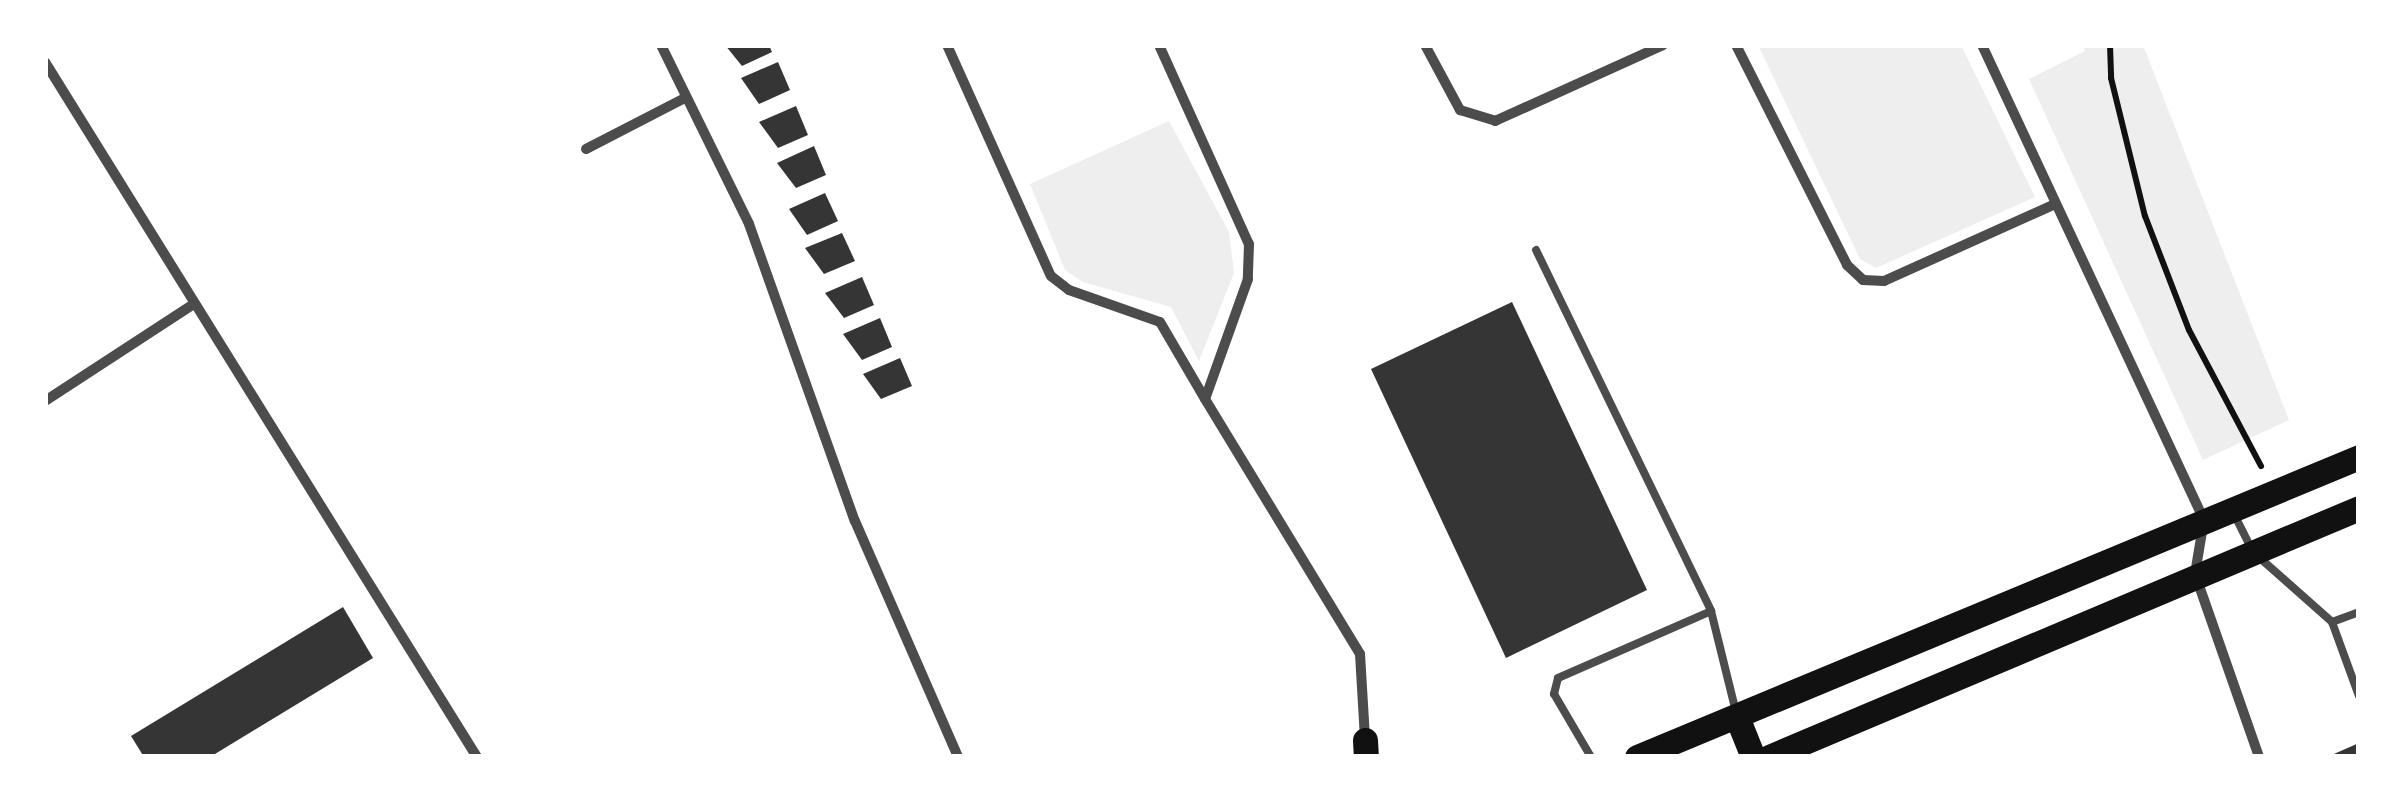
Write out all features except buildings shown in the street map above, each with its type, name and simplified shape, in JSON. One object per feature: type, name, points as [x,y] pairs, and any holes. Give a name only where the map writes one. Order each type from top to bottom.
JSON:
[{"type":"main road","points":[[1636,757],[2359,457]]},
{"type":"main road","points":[[1769,757],[2359,508]]},
{"type":"main road","points":[[1737,717],[1754,757]]},
{"type":"street","points":[[660,45],[749,224],[855,521],[958,757]]},
{"type":"street","points":[[948,45],[1051,276],[1069,290],[1160,322],[1360,654],[1363,751]]},
{"type":"street","points":[[1158,45],[1249,244],[1248,279],[1205,398]]},
{"type":"street","points":[[1425,45],[1450,99],[1472,117],[1507,120],[1642,49],[1663,45]]},
{"type":"street","points":[[1736,45],[1847,266],[1863,280],[1884,280],[2055,204]]},
{"type":"street","points":[[1982,45],[2204,520],[2195,574],[2259,757]]},
{"type":"street","points":[[45,62],[476,757]]},
{"type":"street","points":[[586,148],[686,98]]},
{"type":"street","points":[[45,401],[194,304]]},
{"type":"lane","points":[[1536,250],[1711,611],[1737,717]]},
{"type":"lane","points":[[2231,509],[2253,552],[2332,622],[2359,696]]},
{"type":"lane","points":[[1592,757],[1554,694],[1558,678],[1711,611]]},
{"type":"lane","points":[[2332,622],[2359,612]]},
{"type":"path","points":[[2110,45],[2111,78],[2145,216],[2189,330],[2261,466]]},
{"type":"shaded area","points":[[1758,45],[1961,45],[2035,197],[1876,268],[1860,259]]},
{"type":"shaded area","points":[[2083,45],[2143,45],[2289,420],[2203,460],[2029,79],[2085,51]]},
{"type":"shaded area","points":[[1169,121],[1229,232],[1234,273],[1199,361],[1171,307],[1083,282],[1065,270],[1030,184]]}]
